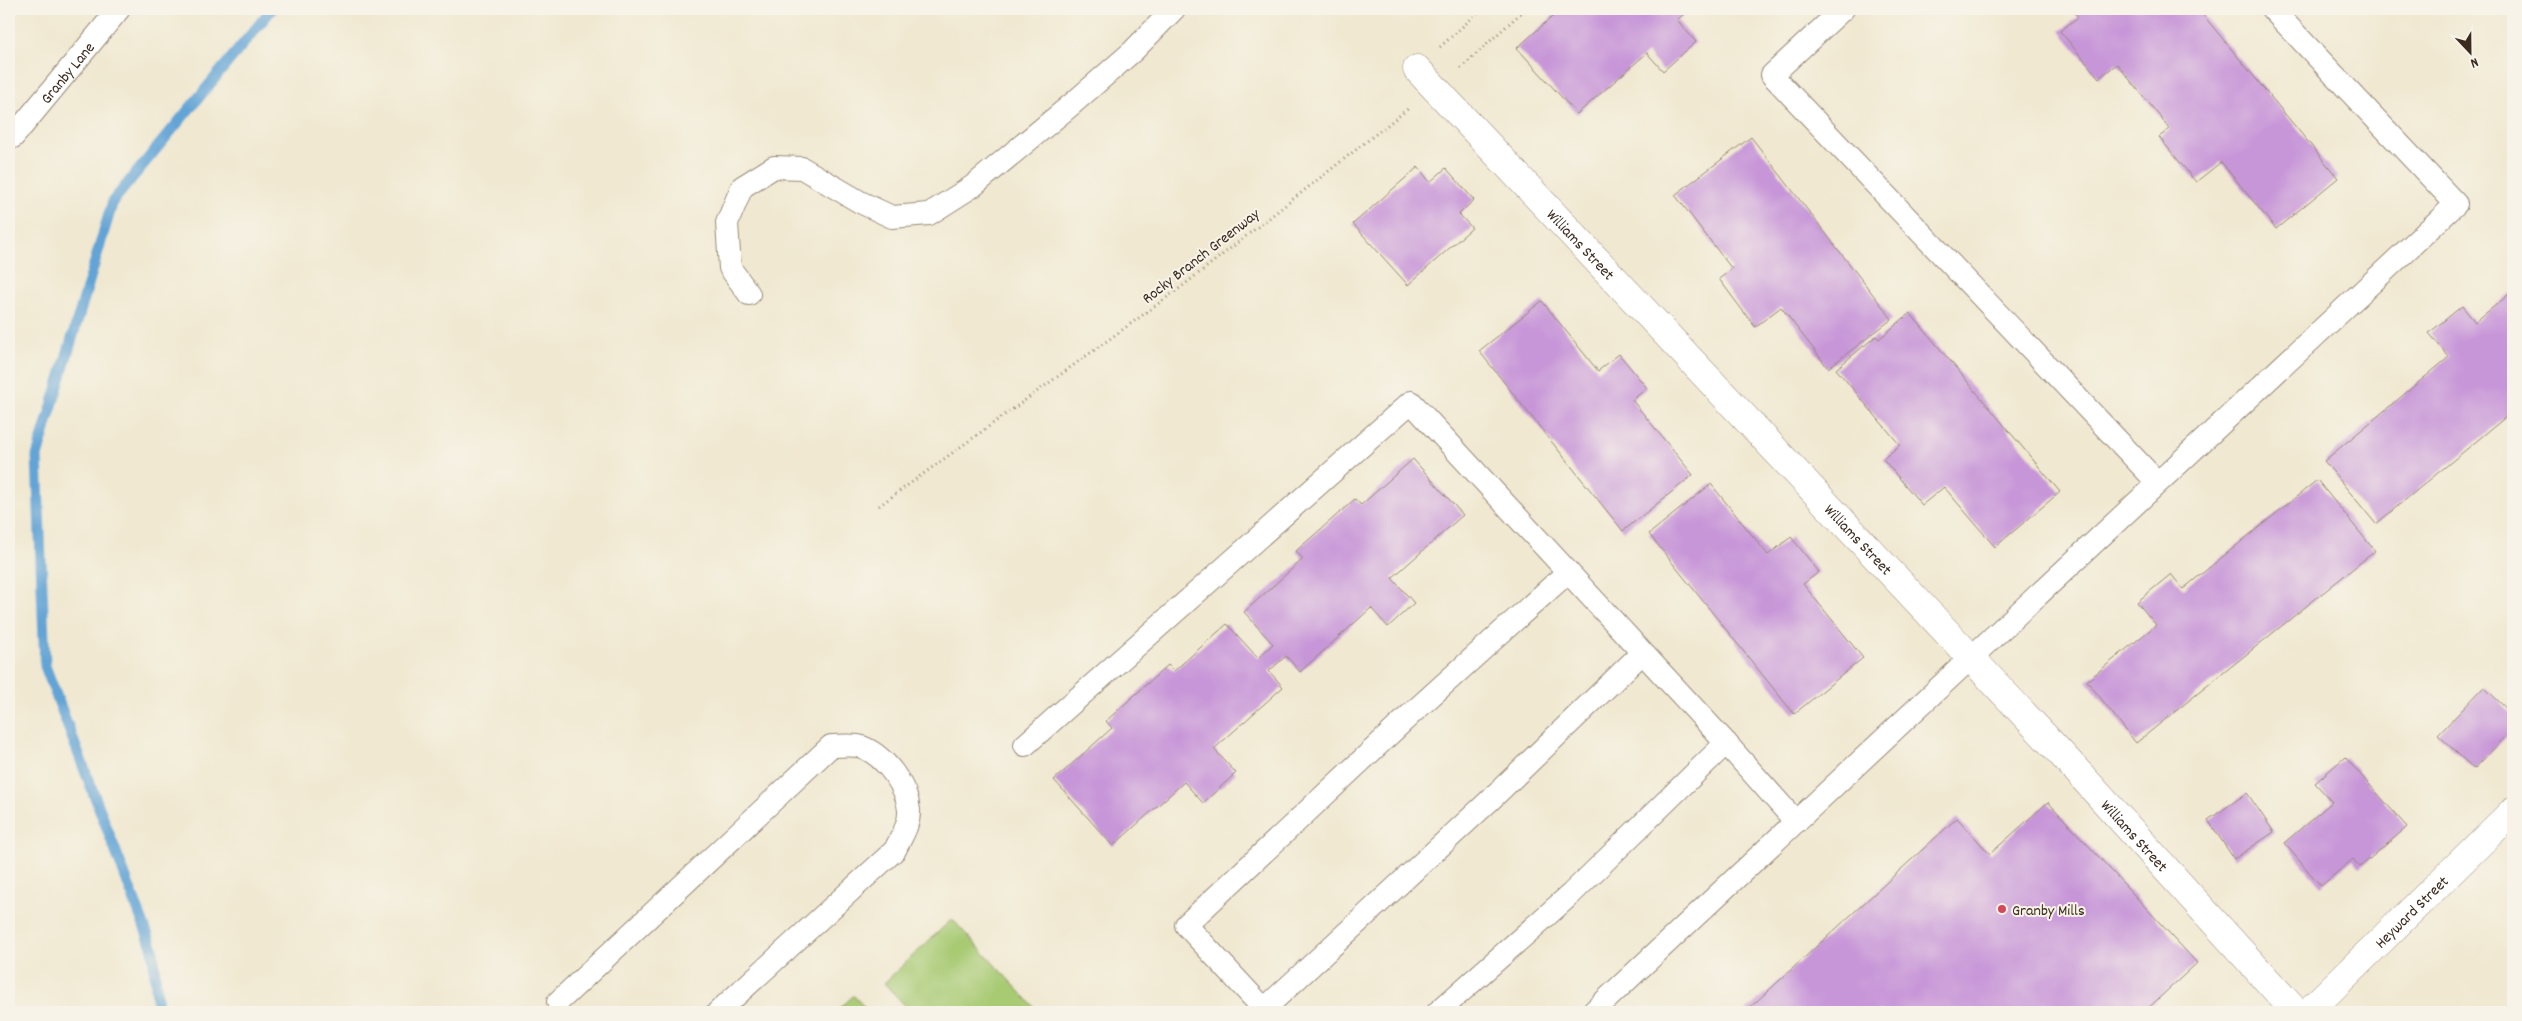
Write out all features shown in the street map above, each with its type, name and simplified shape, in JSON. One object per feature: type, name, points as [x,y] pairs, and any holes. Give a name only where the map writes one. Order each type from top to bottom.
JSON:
[{"type":"street","name":"Williams Street","points":[[1426,79],[2068,760],[2296,1012]]},
{"type":"street","name":"Heyward Street","points":[[2308,1012],[2513,811]]},
{"type":"lane","name":"Granby Lane","points":[[13,137],[120,9]]},
{"type":"lane","points":[[749,294],[730,268],[727,223],[742,187],[774,166],[802,168],[860,202],[892,217],[929,214],[973,186],[1072,106],[1133,51],[1174,9]]},
{"type":"lane","points":[[1843,9],[1772,75],[2156,481]]},
{"type":"lane","points":[[1593,1012],[1972,658],[2156,481],[2456,204],[2272,9]]},
{"type":"lane","points":[[1025,745],[1410,402],[1568,572],[1641,654],[1726,743],[1796,822]]},
{"type":"lane","points":[[1568,572],[1410,715],[1186,925],[1262,1010],[1488,802],[1641,654]]},
{"type":"lane","points":[[1438,1012],[1570,894],[1726,743]]},
{"type":"lane","points":[[557,1009],[831,746],[861,746],[878,758],[900,781],[909,810],[907,825],[895,850],[718,1012]]},
{"type":"path","points":[[1426,79],[1482,9]]},
{"type":"path","name":"Rocky Branch Greenway","points":[[879,506],[1180,288],[1426,79],[1458,70],[1525,9]]},
{"type":"green space","points":[[952,919],[1039,1012],[911,1012],[884,983]]},
{"type":"green space","points":[[853,996],[869,1012],[836,1012]]},
{"type":"building","points":[[1561,9],[1690,9],[1677,20],[1696,42],[1663,71],[1647,53],[1577,114],[1517,48]]},
{"type":"building","points":[[2071,9],[2198,9],[2338,178],[2276,229],[2221,162],[2196,182],[2159,137],[2170,129],[2117,64],[2099,78],[2060,31],[2078,17]]},
{"type":"building","points":[[1751,137],[1892,319],[1828,368],[1781,307],[1755,327],[1719,279],[1732,269],[1675,195]]},
{"type":"building","points":[[1418,167],[1430,182],[1446,168],[1474,200],[1459,214],[1472,228],[1408,285],[1353,224]]},
{"type":"building","points":[[2513,291],[2513,411],[2376,524],[2324,461],[2449,357],[2429,333],[2462,306],[2475,322]]},
{"type":"building","points":[[1542,301],[1598,371],[1619,354],[1647,388],[1632,400],[1693,475],[1623,531],[1479,351]]},
{"type":"building","points":[[1910,313],[2060,492],[1995,547],[1944,487],[1922,505],[1883,459],[1900,445],[1836,369],[1876,336],[1879,339]]},
{"type":"building","points":[[1413,459],[1463,515],[1392,578],[1414,603],[1388,627],[1371,608],[1300,672],[1286,656],[1269,671],[1283,687],[1214,749],[1236,773],[1203,803],[1184,782],[1113,846],[1054,780],[1112,728],[1106,721],[1168,665],[1174,671],[1227,624],[1258,658],[1273,644],[1244,612],[1303,559],[1296,551],[1355,499],[1361,505]]},
{"type":"building","points":[[2317,480],[2375,551],[2136,743],[2087,681],[2156,625],[2137,602],[2171,574],[2183,589]]},
{"type":"building","points":[[1711,484],[1768,555],[1791,537],[1819,572],[1803,584],[1863,658],[1794,714],[1649,534]]},
{"type":"building","points":[[2484,687],[2513,715],[2513,729],[2474,769],[2438,735]]},
{"type":"building","points":[[2345,757],[2407,827],[2360,867],[2353,859],[2321,886],[2284,843],[2332,802],[2315,783]]},
{"type":"building","points":[[2247,793],[2274,832],[2234,859],[2208,820]]},
{"type":"building","name":"Granby Mills","points":[[2048,802],[2197,963],[2144,1012],[1745,1012],[1957,818],[1990,854]]},
{"type":"waterway","points":[[158,1012],[153,949],[45,666],[37,456],[113,201],[272,9]]},
{"type":"place","name":"Granby Mills","points":[[2002,909]]}]
